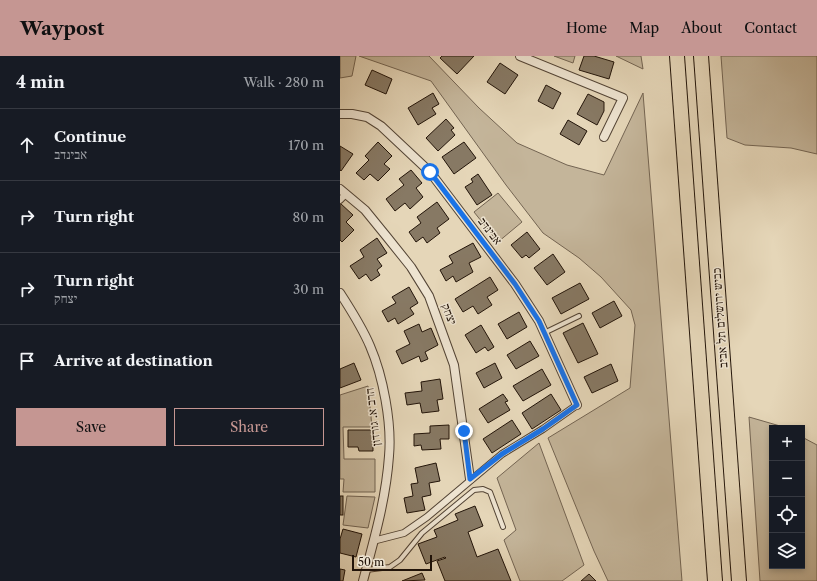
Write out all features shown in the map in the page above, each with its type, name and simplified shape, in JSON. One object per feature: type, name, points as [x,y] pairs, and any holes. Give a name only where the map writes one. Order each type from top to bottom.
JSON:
[{"type":"highway","name":"כביש ירושלים תל אביב","points":[[677,56],[715,581]]},
{"type":"highway","name":"כביש ירושלים תל אביב","points":[[701,56],[739,581]]},
{"type":"street","points":[[520,56],[623,98],[604,137]]},
{"type":"street","name":"אבינדב","points":[[340,114],[352,114],[367,117],[381,126],[430,172],[515,284],[539,321],[577,405]]},
{"type":"street","points":[[340,200],[343,191]]},
{"type":"street","name":"יצחק","points":[[343,191],[365,210],[388,237],[411,267],[429,296],[442,327],[454,365],[470,479]]},
{"type":"street","name":"הרב א. גורדון","points":[[340,293],[358,322],[370,346],[381,380],[388,418],[389,454],[386,483],[363,581]]},
{"type":"street","points":[[373,541],[404,533],[427,517],[470,479],[502,454],[543,429],[577,405]]},
{"type":"lane","points":[[544,333],[579,316]]},
{"type":"lane","points":[[366,570],[390,567],[400,560],[422,533],[474,490],[483,489],[490,492],[503,528]]},
{"type":"shaded area","points":[[340,56],[356,56],[352,76],[340,78]]},
{"type":"shaded area","points":[[359,56],[429,56],[479,108],[517,143],[567,165],[604,175],[643,93],[682,581],[608,581],[594,551],[548,438],[630,388],[635,325],[631,310],[601,277],[579,258],[543,233],[506,185],[431,81]]},
{"type":"shaded area","points":[[554,56],[575,56],[573,63]]},
{"type":"shaded area","points":[[616,56],[641,56],[643,69]]},
{"type":"shaded area","points":[[721,56],[817,56],[817,154],[791,148],[745,145],[727,138]]},
{"type":"shaded area","points":[[498,193],[522,222],[498,242],[474,212]]},
{"type":"shaded area","points":[[368,386],[372,427],[343,427],[344,459],[375,459],[375,492],[343,492],[344,479],[340,479],[340,395]]},
{"type":"shaded area","points":[[749,417],[777,425],[769,425],[769,569],[805,569],[805,439],[817,445],[817,581],[760,581]]},
{"type":"shaded area","points":[[539,443],[584,565],[562,581],[520,581],[504,540],[516,530],[497,478]]},
{"type":"shaded area","points":[[347,496],[375,497],[368,528],[343,525]]},
{"type":"building","points":[[442,56],[474,56],[457,74],[440,58]]},
{"type":"building","points":[[584,56],[594,56],[614,62],[609,79],[579,70]]},
{"type":"building","points":[[500,63],[518,75],[505,94],[487,82]]},
{"type":"building","points":[[372,70],[392,79],[386,94],[365,85]]},
{"type":"building","points":[[546,85],[561,93],[553,109],[538,101]]},
{"type":"building","points":[[433,93],[439,104],[432,108],[436,114],[418,125],[408,108]]},
{"type":"building","points":[[588,94],[604,102],[604,111],[597,125],[577,114]]},
{"type":"building","points":[[446,119],[454,128],[451,130],[455,135],[438,151],[426,138]]},
{"type":"building","points":[[568,120],[587,131],[579,145],[560,134]]},
{"type":"building","points":[[378,142],[392,156],[384,164],[390,169],[378,181],[370,174],[364,180],[356,173],[369,160],[365,156]]},
{"type":"building","points":[[464,142],[476,158],[454,174],[442,157]]},
{"type":"building","points":[[340,146],[353,154],[341,171],[340,170]]},
{"type":"building","points":[[411,170],[422,183],[416,188],[423,197],[410,209],[405,203],[395,211],[386,199],[404,185],[399,179]]},
{"type":"building","points":[[478,174],[492,195],[477,205],[465,187],[473,182],[471,179]]},
{"type":"building","points":[[437,202],[449,219],[437,228],[440,233],[427,243],[423,237],[416,242],[409,232],[421,223],[417,217]]},
{"type":"building","points":[[340,203],[353,215],[346,222],[354,230],[342,242],[340,240]]},
{"type":"building","points":[[527,232],[540,249],[529,258],[526,255],[522,258],[511,245]]},
{"type":"building","points":[[377,238],[387,253],[377,259],[382,266],[377,270],[380,275],[371,281],[366,274],[359,279],[350,266],[364,257],[360,250]]},
{"type":"building","points":[[473,243],[481,257],[469,263],[473,272],[456,282],[453,276],[446,281],[440,270],[453,263],[449,256]]},
{"type":"building","points":[[553,254],[565,272],[547,285],[534,268]]},
{"type":"building","points":[[490,277],[498,290],[487,297],[492,305],[478,314],[473,306],[463,312],[455,299]]},
{"type":"building","points":[[580,283],[589,299],[561,314],[552,298]]},
{"type":"building","points":[[409,287],[418,303],[410,308],[414,314],[398,324],[395,318],[388,322],[382,311],[396,303],[392,297]]},
{"type":"building","points":[[614,301],[622,316],[600,328],[592,313]]},
{"type":"building","points":[[519,312],[527,327],[507,339],[498,324]]},
{"type":"building","points":[[583,323],[598,354],[578,363],[563,333]]},
{"type":"building","points":[[419,324],[422,332],[431,328],[438,345],[425,352],[428,359],[421,362],[419,356],[402,364],[396,351],[410,344],[404,331]]},
{"type":"building","points":[[481,325],[494,347],[488,351],[485,347],[476,353],[465,335]]},
{"type":"building","points":[[530,341],[539,356],[516,369],[507,355]]},
{"type":"building","points":[[354,363],[361,380],[340,388],[340,369]]},
{"type":"building","points":[[495,363],[502,378],[484,388],[476,373]]},
{"type":"building","points":[[611,364],[618,381],[592,393],[584,377]]},
{"type":"building","points":[[542,369],[551,385],[523,401],[513,386]]},
{"type":"building","points":[[440,379],[443,399],[437,400],[439,411],[422,413],[420,403],[407,405],[405,393],[422,391],[421,382]]},
{"type":"building","points":[[503,394],[508,401],[505,402],[510,410],[488,423],[479,409]]},
{"type":"building","points":[[551,394],[561,410],[532,429],[522,413]]},
{"type":"building","points":[[512,420],[521,434],[492,453],[483,439]]},
{"type":"building","points":[[449,425],[449,439],[440,439],[441,449],[422,450],[421,445],[414,446],[414,434],[430,433],[430,426]]},
{"type":"building","points":[[348,430],[373,430],[373,451],[359,451],[358,447],[348,447]]},
{"type":"building","points":[[436,463],[440,481],[429,483],[431,495],[422,497],[425,510],[407,513],[404,498],[413,496],[411,484],[418,483],[415,468]]},
{"type":"building","points":[[340,496],[343,496],[343,515],[340,515]]},
{"type":"building","points":[[475,506],[483,526],[468,532],[477,557],[498,549],[511,581],[445,581],[437,561],[446,558],[445,557],[426,564],[418,544],[437,537],[434,530],[458,520],[455,514]]},
{"type":"building","points":[[343,529],[362,534],[356,557],[340,553],[340,539]]},
{"type":"building","points":[[340,569],[345,570],[343,581],[340,581]]},
{"type":"building","points":[[422,573],[425,580],[402,581]]},
{"type":"building","points":[[589,574],[596,581],[581,581]]},
{"type":"route","points":[[430,172],[515,284],[539,321],[577,405],[543,429],[502,454],[470,479],[464,431]]}]
